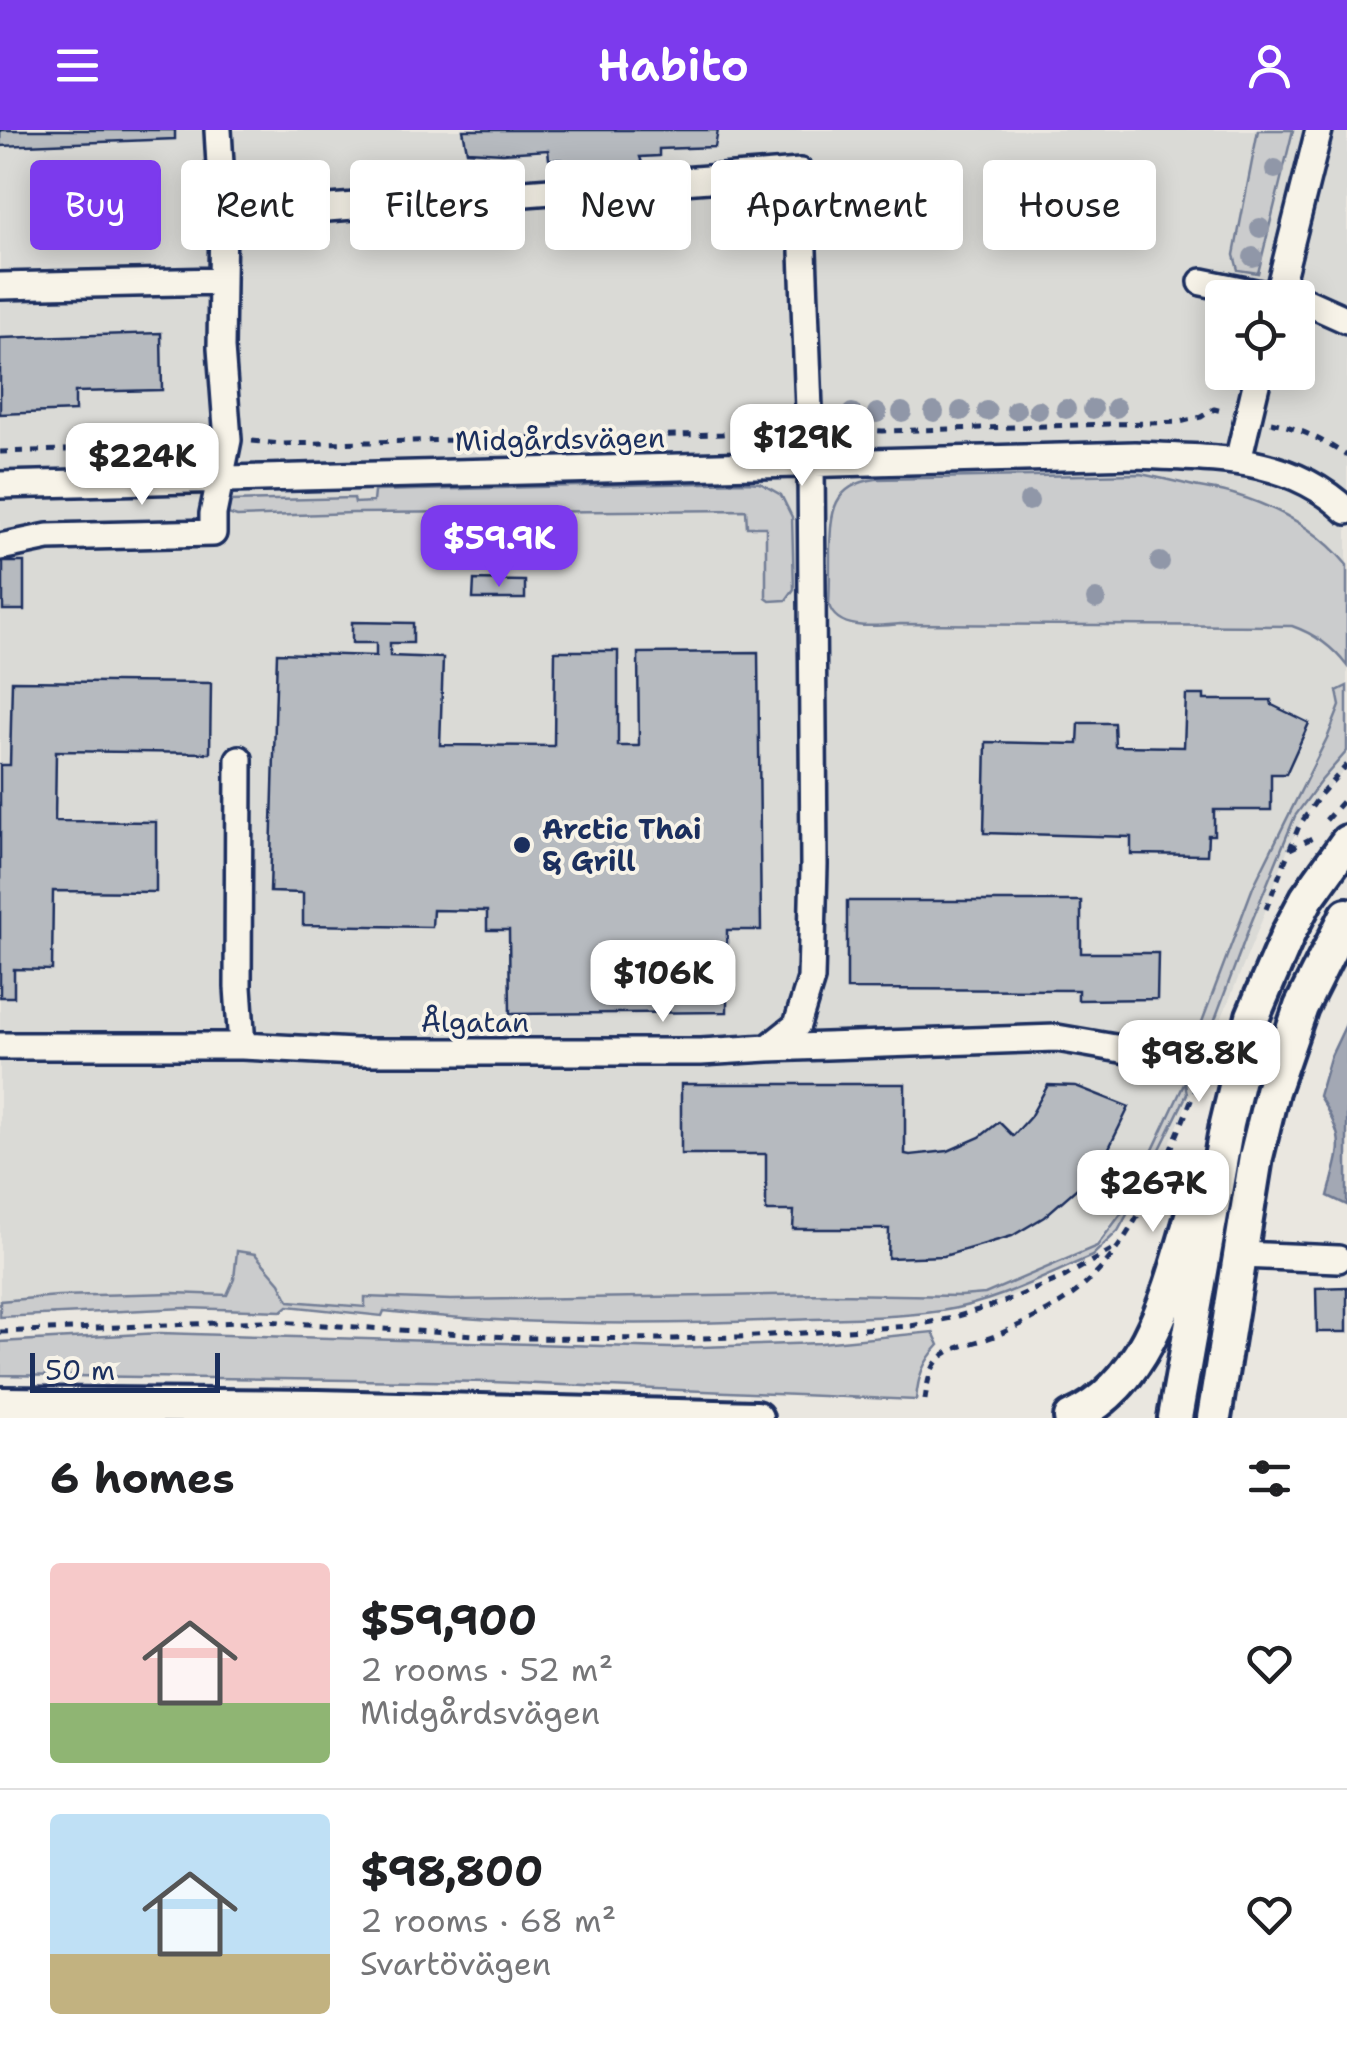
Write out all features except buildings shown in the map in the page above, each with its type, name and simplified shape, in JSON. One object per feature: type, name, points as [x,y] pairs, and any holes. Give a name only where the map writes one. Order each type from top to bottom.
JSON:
[{"type":"main road","points":[[1071,1418],[1112,1391],[1150,1337],[1164,1304],[1253,1016],[1288,932],[1347,842]]},
{"type":"main road","points":[[1214,1418],[1256,1158],[1280,1062],[1301,1007],[1347,916]]},
{"type":"main road","points":[[1175,1418],[1240,1066]]},
{"type":"main road","points":[[0,1404],[756,1418]]},
{"type":"street","points":[[218,130],[219,160]]},
{"type":"street","points":[[1282,280],[1319,130]]},
{"type":"street","points":[[330,208],[800,172],[812,462],[811,979],[797,1025],[768,1048]]},
{"type":"street","points":[[0,547],[48,538],[214,533],[213,514],[228,440],[221,348],[222,250]]},
{"type":"street","points":[[0,286],[222,281]]},
{"type":"street","points":[[1315,306],[1347,320]]},
{"type":"street","points":[[1238,460],[1255,390]]},
{"type":"street","name":"Midgårdsvägen","points":[[0,484],[1135,454],[1263,465],[1313,485],[1347,511]]},
{"type":"street","points":[[239,759],[238,988],[242,1046]]},
{"type":"street","name":"Ålgatan","points":[[0,1046],[701,1052],[1057,1038],[1150,1054]]},
{"type":"street","points":[[1241,1255],[1338,1259]]},
{"type":"path","points":[[0,452],[160,447],[228,440],[281,444],[722,434],[826,422],[882,431],[1180,422],[1214,410],[1294,427],[1347,456]]},
{"type":"path","points":[[1262,920],[1299,826],[1347,766]]},
{"type":"path","points":[[1290,849],[1313,838]]},
{"type":"path","points":[[925,1400],[930,1373],[941,1358],[960,1347],[995,1336],[1068,1296],[1090,1280],[1120,1245],[1148,1197],[1221,1025]]},
{"type":"path","points":[[1150,1054],[1200,1078]]},
{"type":"path","points":[[0,1332],[263,1321],[522,1338],[674,1339],[911,1326],[1004,1302],[1064,1276],[1120,1245]]},
{"type":"shaded area","points":[[0,130],[1347,130],[1347,768],[1300,823],[1170,1144],[1083,1261],[1000,1301],[789,1311],[0,1300]]},
{"type":"shaded area","points":[[1258,130],[1293,130],[1258,273],[1238,270],[1234,255]]},
{"type":"shaded area","points":[[1140,474],[1228,493],[1265,506],[1296,521],[1336,552],[1347,565],[1347,666],[1322,642],[1292,626],[870,626],[840,620],[829,605],[833,512],[842,494],[861,482]]},
{"type":"shaded area","points":[[760,483],[781,495],[792,517],[794,589],[786,600],[766,598],[766,527],[747,527],[746,510],[237,517],[228,514],[230,501],[354,498],[355,503],[373,502],[376,491]]},
{"type":"shaded area","points":[[1347,686],[1347,751],[1295,816],[1202,1054],[1197,1061],[1188,1059],[1253,887],[1328,736],[1340,706],[1337,691]]},
{"type":"shaded area","points":[[1347,1022],[1347,1205],[1328,1196],[1339,1144],[1334,1124],[1319,1096],[1330,1058]]},
{"type":"shaded area","points":[[1185,1082],[1187,1094],[1118,1231],[1092,1256],[961,1307],[884,1316],[688,1323],[536,1322],[384,1311],[382,1316],[288,1306],[282,1311],[185,1308],[0,1317],[0,1301],[58,1296],[227,1295],[234,1279],[237,1251],[255,1254],[280,1283],[289,1301],[365,1307],[365,1297],[451,1300],[985,1294],[1097,1246],[1126,1207]]},
{"type":"shaded area","points":[[933,1332],[939,1345],[922,1370],[916,1400],[492,1382],[0,1375],[0,1342],[160,1333],[671,1348],[821,1343]]},
{"type":"place","name":"Arctic Thai & Grill","points":[[522,845]]}]
